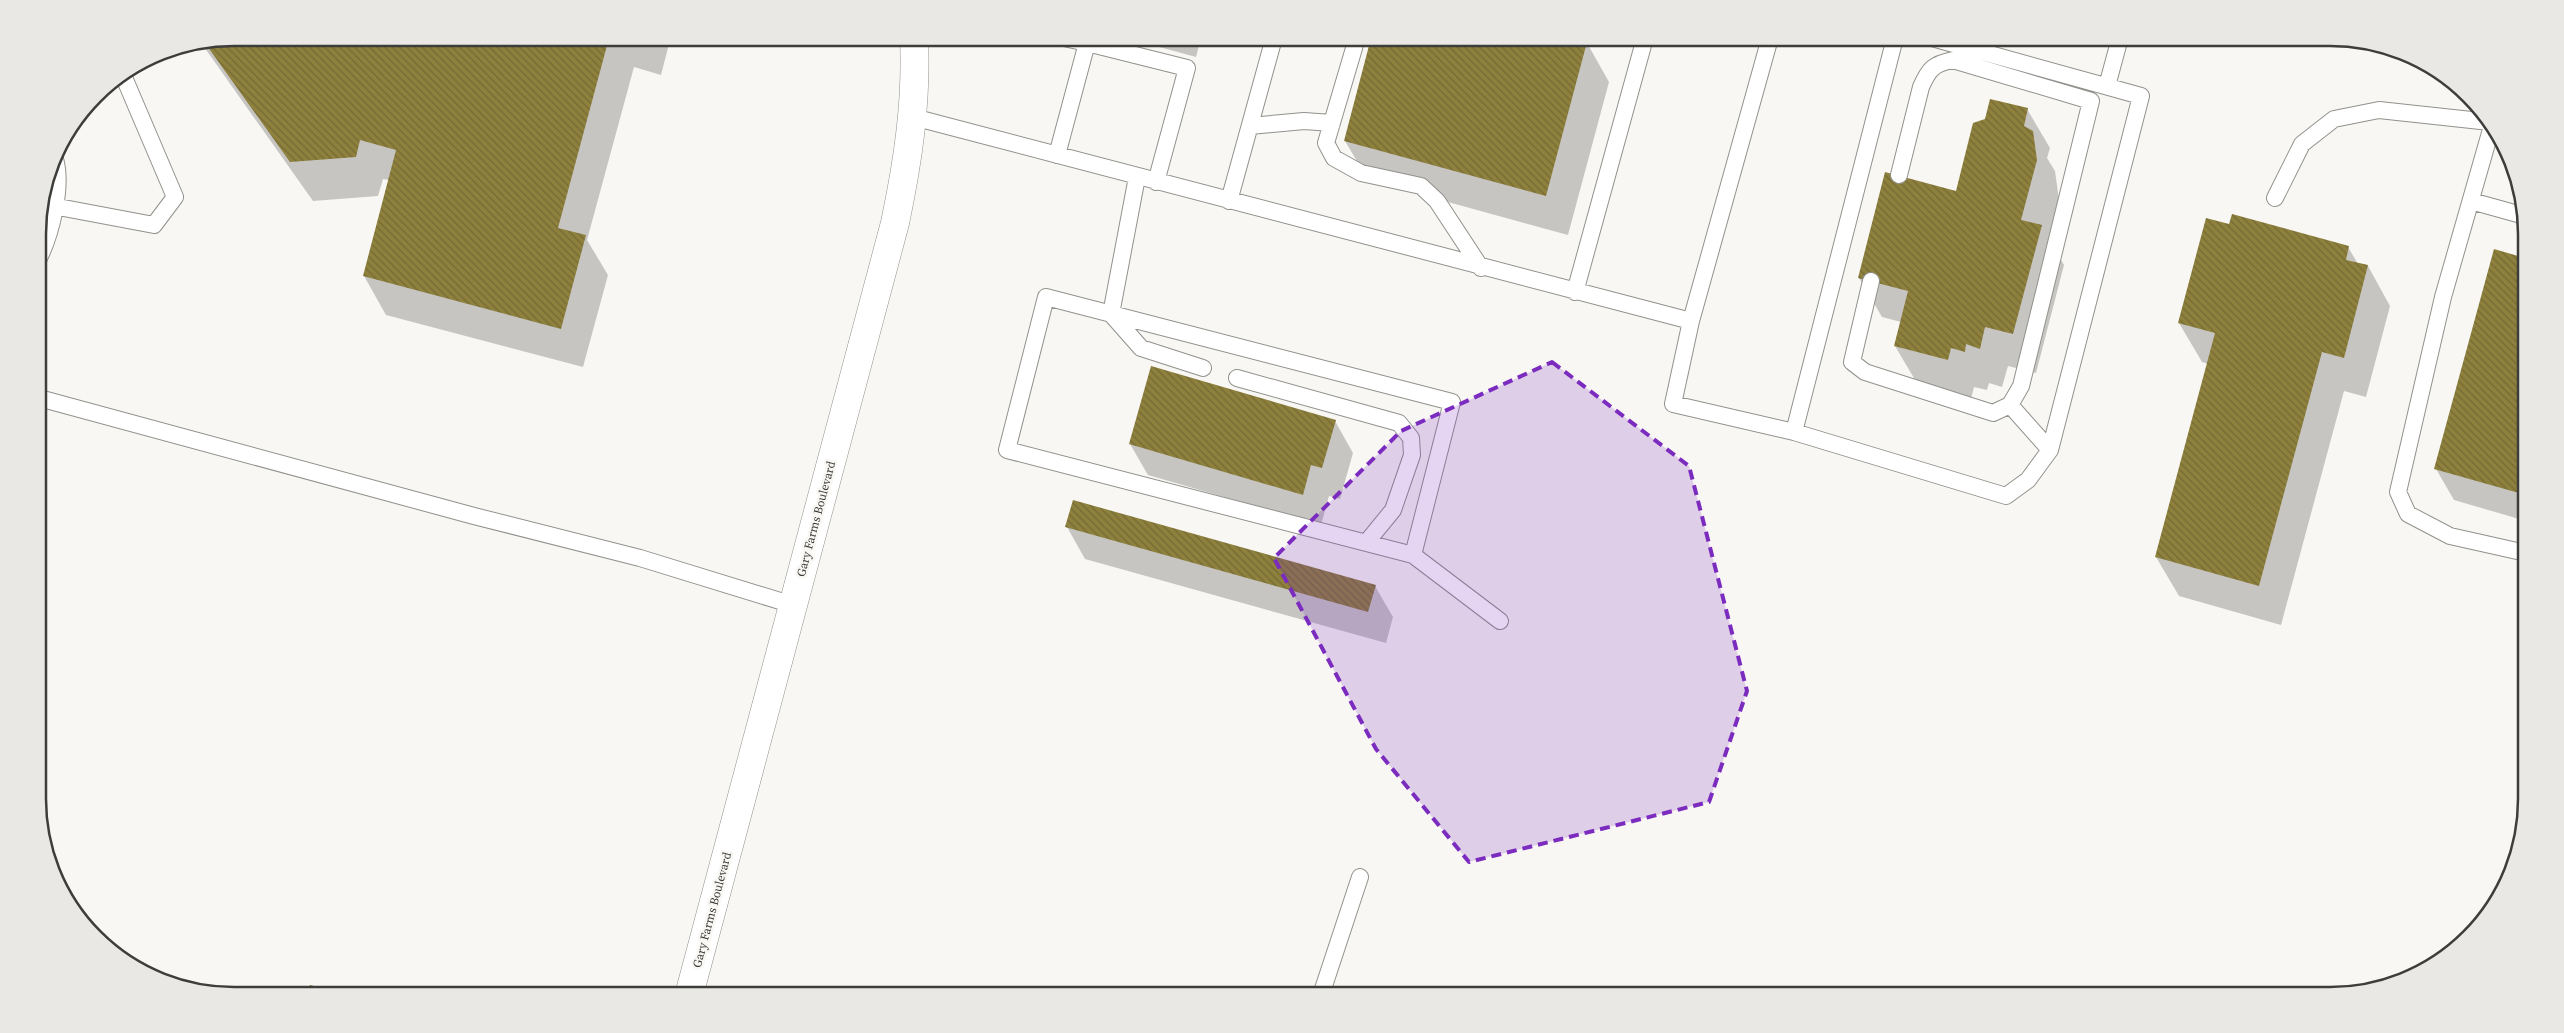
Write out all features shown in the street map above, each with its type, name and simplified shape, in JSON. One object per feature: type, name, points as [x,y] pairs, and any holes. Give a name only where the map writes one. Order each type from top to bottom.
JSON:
[{"type":"street","name":"Gary Farms Boulevard","points":[[691,987],[896,223],[908,161],[913,117],[916,70],[914,46]]},
{"type":"lane","points":[[1057,156],[1085,46]]},
{"type":"lane","points":[[1098,46],[1187,68],[1156,182]]},
{"type":"lane","points":[[1229,201],[1272,46]]},
{"type":"lane","points":[[1355,46],[1326,143],[1334,158],[1361,174],[1421,186],[1438,201],[1481,268]]},
{"type":"lane","points":[[1575,292],[1643,46]]},
{"type":"lane","points":[[1768,46],[1691,321],[1673,404],[1794,432],[2006,496],[2028,480],[2050,450],[2141,96],[1961,46]]},
{"type":"lane","points":[[1794,432],[1893,46]]},
{"type":"lane","points":[[2107,86],[2118,46]]},
{"type":"lane","points":[[1871,281],[1852,362],[1865,372],[1994,413],[2010,405],[2021,386],[2091,101],[1953,60],[1938,63],[1926,74],[1921,87],[1900,175]]},
{"type":"lane","points":[[54,206],[154,225],[175,197],[126,81]]},
{"type":"lane","points":[[2275,198],[2302,144],[2334,118],[2379,110],[2480,121]]},
{"type":"lane","points":[[913,117],[1481,268],[1691,321]]},
{"type":"lane","points":[[1250,126],[1304,121],[1332,123]]},
{"type":"lane","points":[[2489,135],[2444,297],[2398,492],[2408,514],[2450,536],[2518,550]]},
{"type":"lane","points":[[46,244],[54,206],[56,173]]},
{"type":"lane","points":[[1111,314],[1137,177]]},
{"type":"lane","points":[[2471,201],[2516,214]]},
{"type":"lane","points":[[1413,555],[1452,402],[1046,297],[1007,450],[1413,555],[1500,621]]},
{"type":"lane","points":[[1111,314],[1141,348],[1203,368]]},
{"type":"lane","points":[[1237,378],[1399,423],[1411,438],[1412,455],[1393,510],[1366,543]]},
{"type":"lane","points":[[46,400],[474,516],[640,558],[793,605]]},
{"type":"lane","points":[[2010,405],[2050,450]]},
{"type":"lane","points":[[1324,987],[1360,877]]},
{"type":"highlighted area","points":[[1552,362],[1689,466],[1747,691],[1709,802],[1469,862],[1376,749],[1274,558],[1401,431]]},
{"type":"building","points":[[234,46],[607,46],[558,228],[586,235],[561,329],[363,276],[396,150],[360,140],[356,157],[290,162],[209,48]]},
{"type":"building","points":[[1369,46],[1586,46],[1546,196],[1344,141]]},
{"type":"building","points":[[1990,99],[2028,108],[2024,126],[2033,131],[2037,160],[2021,220],[2042,225],[2013,334],[1985,327],[1980,349],[1966,344],[1965,352],[1951,348],[1948,360],[1894,346],[1908,291],[1858,278],[1885,172],[1956,191],[1973,123],[1985,119]]},
{"type":"building","points":[[2232,214],[2349,246],[2346,260],[2368,265],[2344,358],[2322,352],[2259,586],[2155,557],[2215,333],[2178,323],[2206,218],[2229,224]]},
{"type":"building","points":[[2494,249],[2518,256],[2518,493],[2434,469]]},
{"type":"building","points":[[1151,366],[1336,420],[1322,468],[1311,465],[1303,495],[1129,444]]},
{"type":"building","points":[[1073,500],[1376,585],[1368,612],[1065,527]]}]
